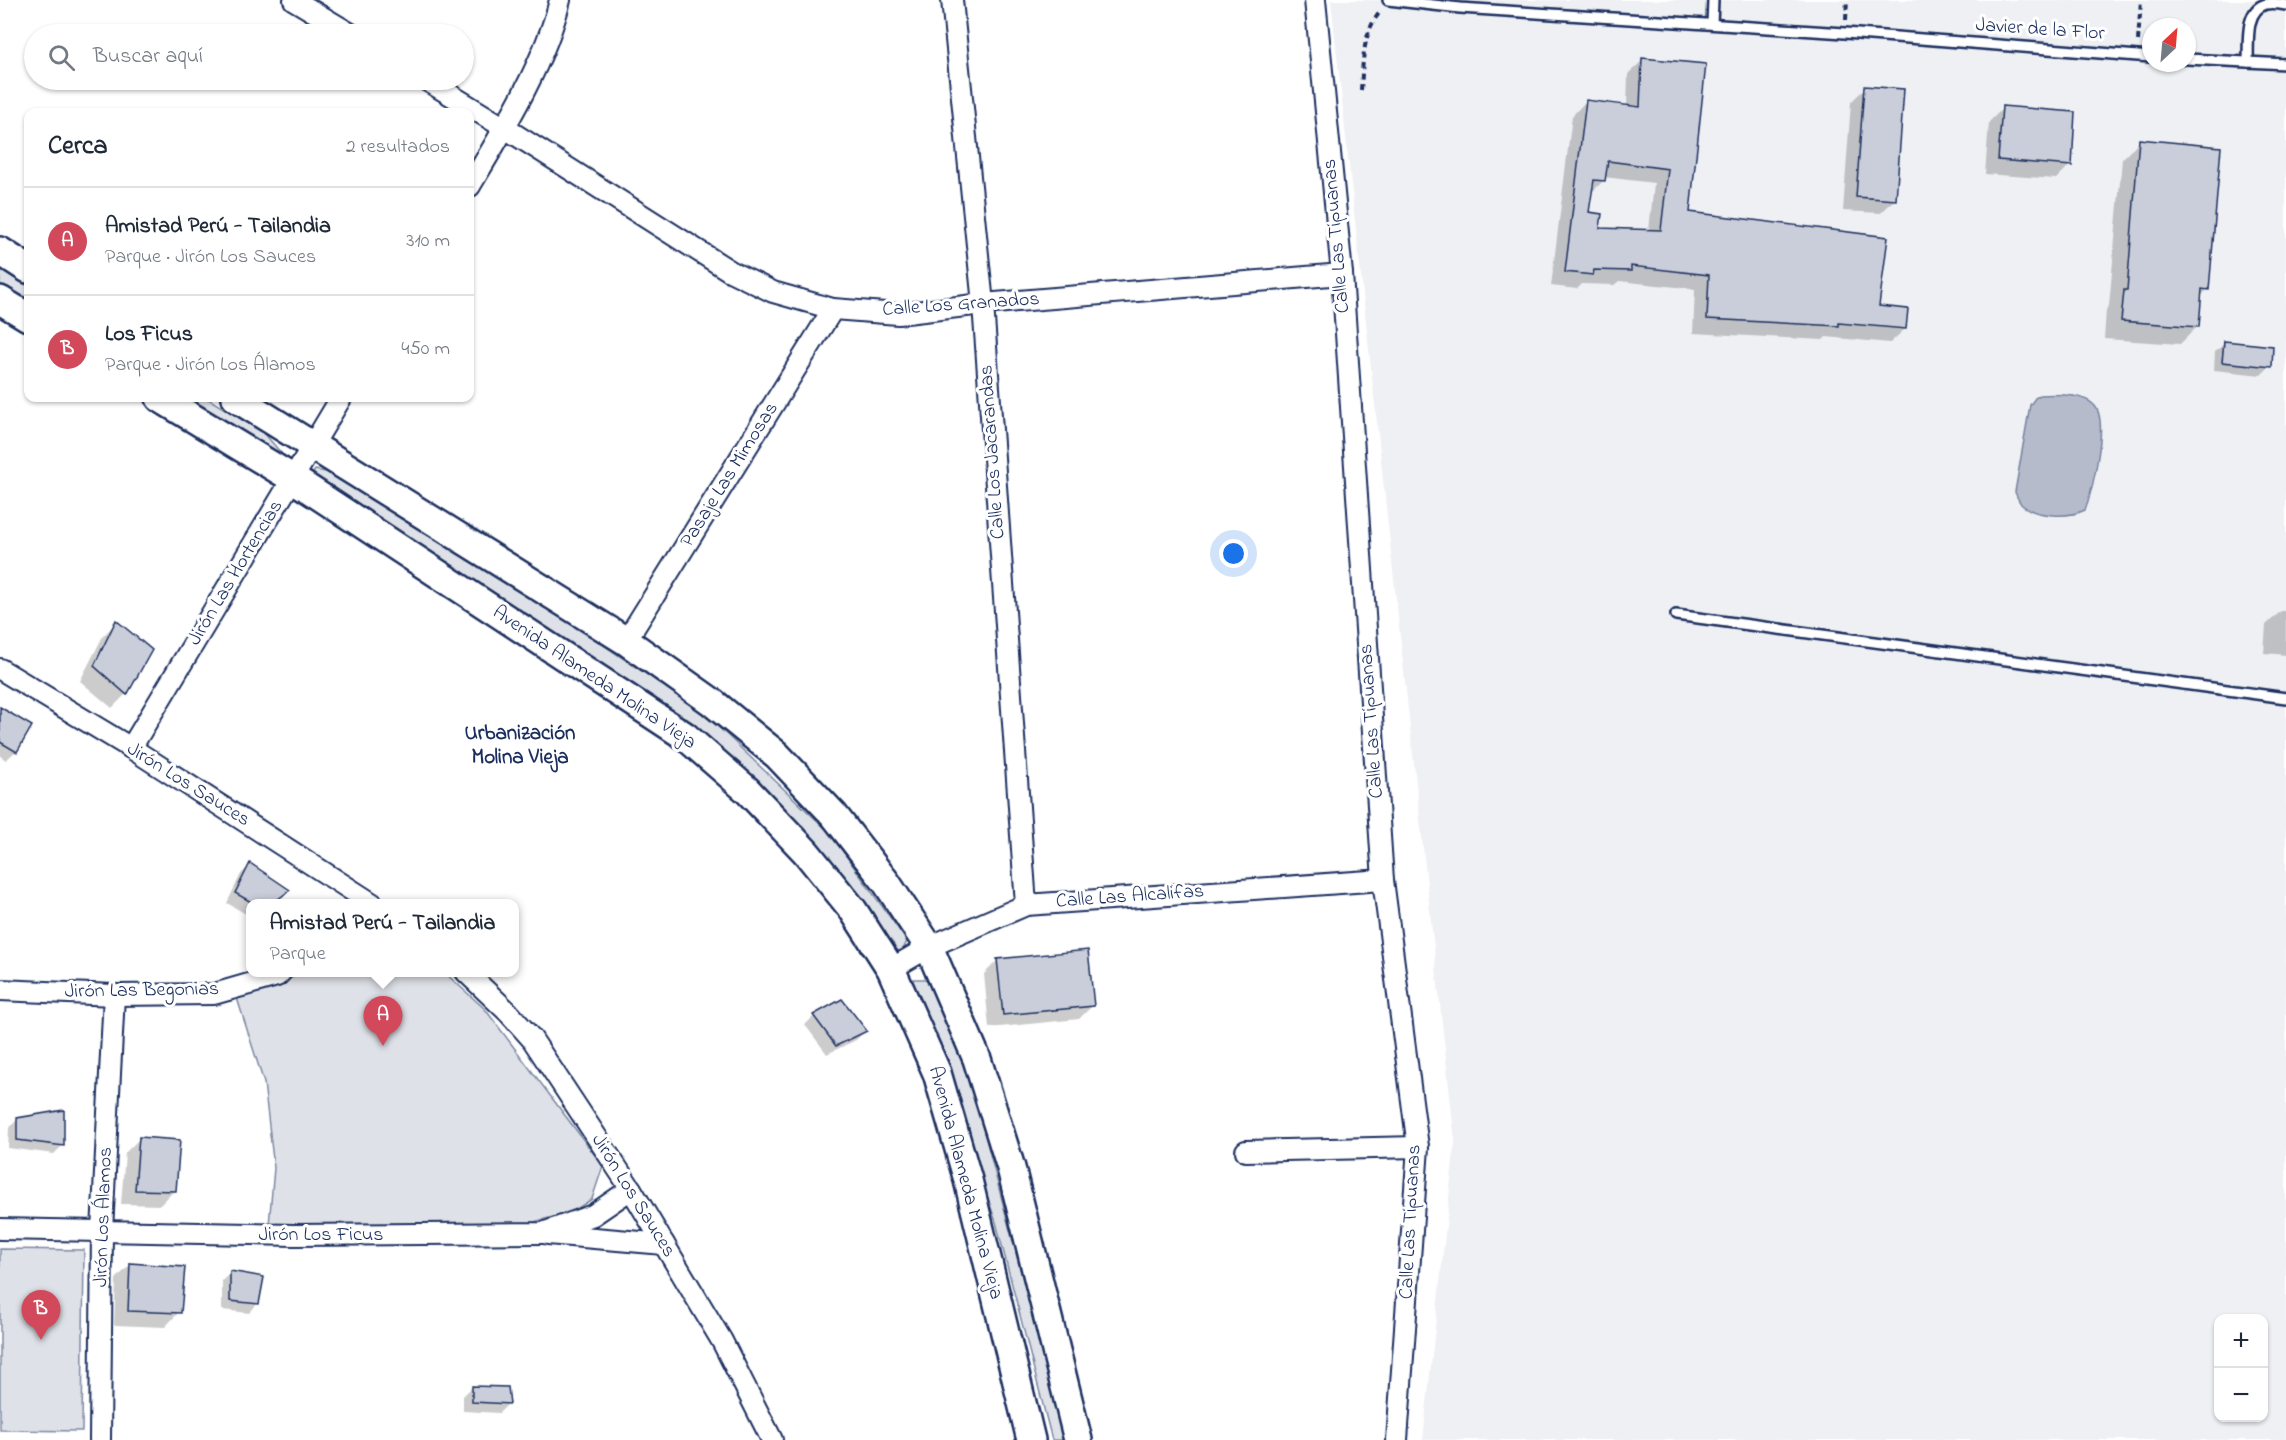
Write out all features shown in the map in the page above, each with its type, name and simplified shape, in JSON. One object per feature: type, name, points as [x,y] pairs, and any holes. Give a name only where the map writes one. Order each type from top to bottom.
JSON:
[{"type":"street","points":[[294,0],[334,24]]},
{"type":"street","points":[[474,179],[505,128],[553,29],[560,0]]},
{"type":"street","name":"Calle Los Jacarandas","points":[[952,0],[983,304],[1026,904]]},
{"type":"street","name":"Calle Las Tipuanas","points":[[1315,0],[1342,274],[1383,880],[1418,1147],[1397,1440]]},
{"type":"street","name":"Calle Los Granados","points":[[442,90],[472,108]]},
{"type":"street","name":"Calle Los Granados","points":[[474,109],[730,271],[773,292],[833,309],[898,314],[983,304],[1342,274]]},
{"type":"street","points":[[0,251],[24,266]]},
{"type":"street","points":[[0,300],[24,315]]},
{"type":"street","name":"Pasaje Las Mimosas","points":[[626,641],[833,309]]},
{"type":"street","name":"Avenida Alameda Molina Vieja","points":[[167,402],[292,478],[686,736],[747,790],[806,852],[853,910],[891,969],[938,1073],[968,1180],[1031,1440]]},
{"type":"street","points":[[243,402],[626,641],[712,702],[777,755],[834,815],[886,882],[929,947],[977,1059],[1011,1168],[1078,1440]]},
{"type":"street","name":"Jirón Las Hortencias","points":[[131,748],[340,402]]},
{"type":"street","name":"Jirón Los Sauces","points":[[0,669],[131,748],[358,899]]},
{"type":"street","name":"Calle Las Alcalifas","points":[[891,969],[929,947],[1026,904],[1383,880]]},
{"type":"street","name":"Jirón Las Begonias","points":[[0,990],[114,995],[214,994],[274,977]]},
{"type":"street","name":"Jirón Los Sauces","points":[[471,977],[532,1039],[631,1190],[722,1341],[772,1440]]},
{"type":"street","name":"Jirón Los Álamos","points":[[100,1440],[102,1231],[114,995]]},
{"type":"street","points":[[1245,1151],[1418,1147]]},
{"type":"street","name":"Jirón Los Ficus","points":[[0,1228],[294,1236],[543,1233],[594,1215],[631,1190]]},
{"type":"street","points":[[543,1233],[664,1244]]},
{"type":"lane","points":[[1712,24],[1713,0]]},
{"type":"lane","name":"Javier de la Flor","points":[[1388,1],[2142,56]]},
{"type":"lane","points":[[2248,62],[2250,20],[2255,10],[2267,4],[2286,5]]},
{"type":"lane","points":[[2196,59],[2286,64]]},
{"type":"lane","points":[[1676,615],[2286,698]]},
{"type":"path","points":[[2137,56],[2141,0]]},
{"type":"path","points":[[1361,90],[1363,58],[1371,21],[1388,1]]},
{"type":"shaded area","points":[[1331,0],[2286,0],[2286,1440],[1423,1440],[1455,1142]]},
{"type":"shaded area","points":[[0,268],[24,283],[24,305],[0,290]]},
{"type":"shaded area","points":[[181,402],[214,402],[264,433],[281,453],[276,457]]},
{"type":"shaded area","points":[[315,470],[338,477],[525,592],[705,714],[829,832],[907,941],[902,952],[893,949],[808,838],[309,479]]},
{"type":"shaded area","points":[[293,977],[449,977],[485,1009],[603,1166],[592,1199],[572,1212],[526,1224],[269,1225],[274,1168],[264,1083],[237,998],[271,989]]},
{"type":"shaded area","points":[[912,979],[927,979],[964,1055],[1065,1440],[1052,1440],[996,1222]]},
{"type":"shaded area","points":[[0,1249],[84,1250],[82,1431],[0,1430]]},
{"type":"water","points":[[2040,395],[2068,395],[2083,398],[2094,405],[2098,413],[2100,440],[2092,488],[2085,510],[2078,513],[2053,515],[2036,512],[2022,505],[2015,492],[2030,405]]},
{"type":"building","points":[[1642,58],[1706,64],[1690,212],[1888,237],[1879,306],[1908,309],[1906,329],[1839,323],[1839,326],[1707,319],[1709,275],[1631,266],[1631,271],[1594,270],[1593,275],[1565,272],[1586,100],[1640,107]],"holes":[[[1608,161],[1668,169],[1661,230],[1600,228],[1602,214],[1589,212],[1594,180],[1605,181]]]},
{"type":"building","points":[[1864,86],[1904,89],[1896,200],[1856,197]]},
{"type":"building","points":[[2002,106],[2075,112],[2072,166],[1998,160]]},
{"type":"building","points":[[2139,139],[2221,147],[2209,290],[2202,289],[2199,327],[2121,321],[2124,290],[2127,290]]},
{"type":"building","points":[[2224,341],[2273,346],[2272,367],[2222,362]]},
{"type":"building","points":[[116,620],[152,650],[127,695],[94,666]]},
{"type":"building","points":[[0,707],[32,726],[17,752],[0,742]]},
{"type":"building","points":[[250,863],[290,890],[278,899],[246,899],[235,893]]},
{"type":"building","points":[[1088,950],[1094,1006],[1003,1015],[997,959]]},
{"type":"building","points":[[842,999],[867,1031],[836,1046],[813,1015]]},
{"type":"building","points":[[64,1110],[64,1146],[17,1140],[17,1118]]},
{"type":"building","points":[[139,1137],[180,1140],[176,1191],[135,1190]]},
{"type":"building","points":[[130,1263],[185,1267],[181,1313],[128,1311]]},
{"type":"building","points":[[230,1271],[264,1277],[259,1304],[230,1301]]},
{"type":"building","points":[[472,1386],[508,1387],[510,1404],[472,1402]]},
{"type":"place","name":"Amistad Perú - Tailandia","points":[[383,1046]]},
{"type":"place","name":"Los Ficus","points":[[41,1340]]},
{"type":"district","name":"Urbanización Molina Vieja","points":[[520,746]]}]
